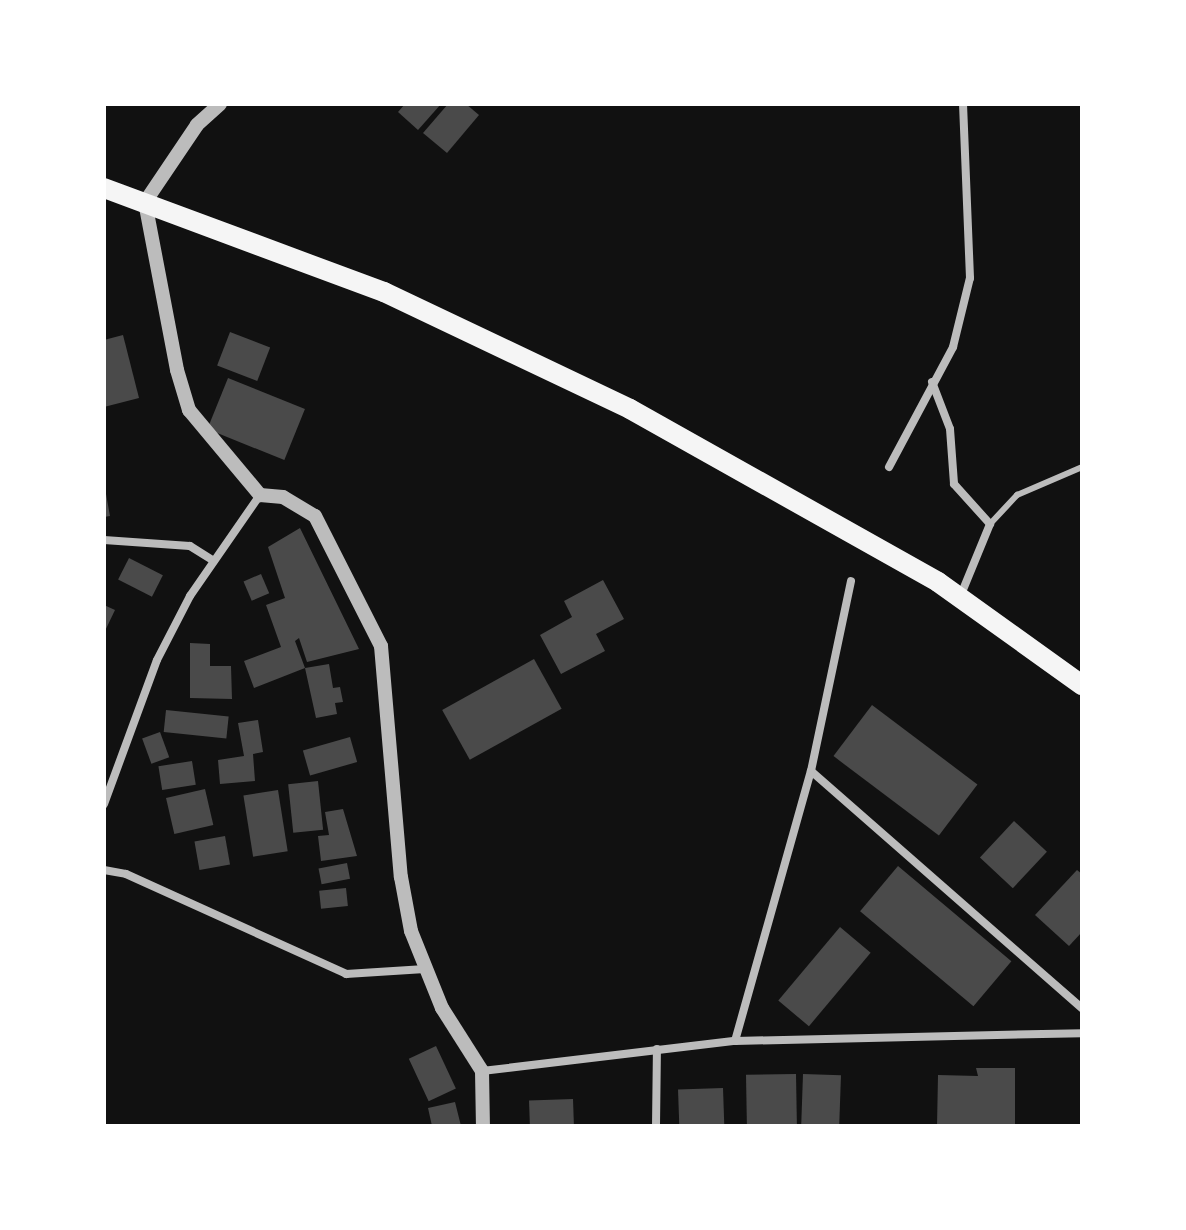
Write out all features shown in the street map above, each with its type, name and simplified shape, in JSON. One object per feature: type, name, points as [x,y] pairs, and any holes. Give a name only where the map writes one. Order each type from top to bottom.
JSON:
[{"type":"main road","points":[[104,188],[384,292],[513,351],[823,515],[960,597],[1082,685]]},
{"type":"street","points":[[220,104],[197,125],[145,202],[189,410],[260,495],[302,504],[315,516],[381,646],[401,877],[425,969],[442,1008],[482,1071],[483,1126]]},
{"type":"street","points":[[889,467],[953,347],[970,278],[963,104]]},
{"type":"street","points":[[932,382],[950,429],[954,484],[990,524],[960,597]]},
{"type":"street","points":[[104,804],[157,660],[214,561],[260,495]]},
{"type":"street","points":[[104,540],[190,546],[214,561]]},
{"type":"street","points":[[735,1041],[811,771],[851,581]]},
{"type":"street","points":[[811,771],[1082,1008]]},
{"type":"street","points":[[104,870],[126,874],[346,974],[425,969]]},
{"type":"street","points":[[482,1071],[735,1041],[1082,1033]]},
{"type":"street","points":[[656,1126],[657,1049]]},
{"type":"lane","points":[[990,524],[1017,495],[1082,467]]},
{"type":"building","points":[[405,104],[441,104],[418,130],[398,112]]},
{"type":"building","points":[[448,104],[466,104],[479,115],[447,153],[423,133]]},
{"type":"building","points":[[230,332],[270,347],[257,381],[217,366]]},
{"type":"building","points":[[123,335],[139,398],[104,407],[104,340]]},
{"type":"building","points":[[228,378],[305,409],[284,460],[207,429]]},
{"type":"building","points":[[104,483],[110,516],[104,517]]},
{"type":"building","points":[[300,528],[359,649],[307,662],[299,638],[295,641],[305,668],[254,688],[244,661],[281,647],[266,605],[285,598],[268,547]]},
{"type":"building","points":[[129,558],[163,575],[152,597],[118,579]]},
{"type":"building","points":[[261,574],[269,593],[252,601],[244,581]]},
{"type":"building","points":[[603,580],[624,619],[596,634],[605,651],[561,674],[540,635],[572,617],[564,601]]},
{"type":"building","points":[[104,605],[115,610],[104,633]]},
{"type":"building","points":[[190,643],[210,644],[210,666],[231,666],[232,699],[190,698]]},
{"type":"building","points":[[534,659],[562,709],[470,760],[442,710]]},
{"type":"building","points":[[329,664],[333,688],[340,687],[343,702],[335,703],[337,714],[316,718],[305,668]]},
{"type":"building","points":[[872,705],[977,784],[939,836],[833,756]]},
{"type":"building","points":[[166,710],[229,717],[226,738],[164,732]]},
{"type":"building","points":[[258,720],[263,752],[253,754],[255,781],[220,784],[218,760],[244,756],[238,723]]},
{"type":"building","points":[[160,732],[169,757],[151,764],[142,738]]},
{"type":"building","points":[[350,737],[357,762],[310,775],[303,751]]},
{"type":"building","points":[[192,761],[196,785],[162,790],[158,766]]},
{"type":"building","points":[[318,781],[323,830],[293,833],[288,784]]},
{"type":"building","points":[[205,789],[213,825],[174,834],[166,798]]},
{"type":"building","points":[[278,790],[288,851],[253,857],[243,795]]},
{"type":"building","points":[[343,809],[357,856],[321,861],[318,836],[329,835],[325,812]]},
{"type":"building","points":[[1014,821],[1047,852],[1013,888],[980,858]]},
{"type":"building","points":[[225,836],[230,865],[200,870],[194,841]]},
{"type":"building","points":[[347,863],[350,879],[322,884],[319,869]]},
{"type":"building","points":[[898,866],[1011,961],[973,1006],[860,911]]},
{"type":"building","points":[[1077,870],[1082,874],[1082,932],[1069,946],[1035,915]]},
{"type":"building","points":[[346,888],[348,906],[321,909],[319,891]]},
{"type":"building","points":[[840,927],[871,953],[809,1026],[778,1001]]},
{"type":"building","points":[[436,1046],[456,1089],[429,1101],[409,1059]]},
{"type":"building","points":[[976,1068],[1015,1068],[1015,1126],[937,1126],[938,1075],[978,1076]]},
{"type":"building","points":[[796,1074],[797,1126],[747,1126],[746,1075]]},
{"type":"building","points":[[803,1074],[841,1075],[839,1126],[801,1126]]},
{"type":"building","points":[[723,1088],[724,1126],[679,1126],[678,1090]]},
{"type":"building","points":[[573,1099],[574,1126],[530,1126],[529,1101]]},
{"type":"building","points":[[455,1102],[461,1126],[432,1126],[428,1108]]}]
